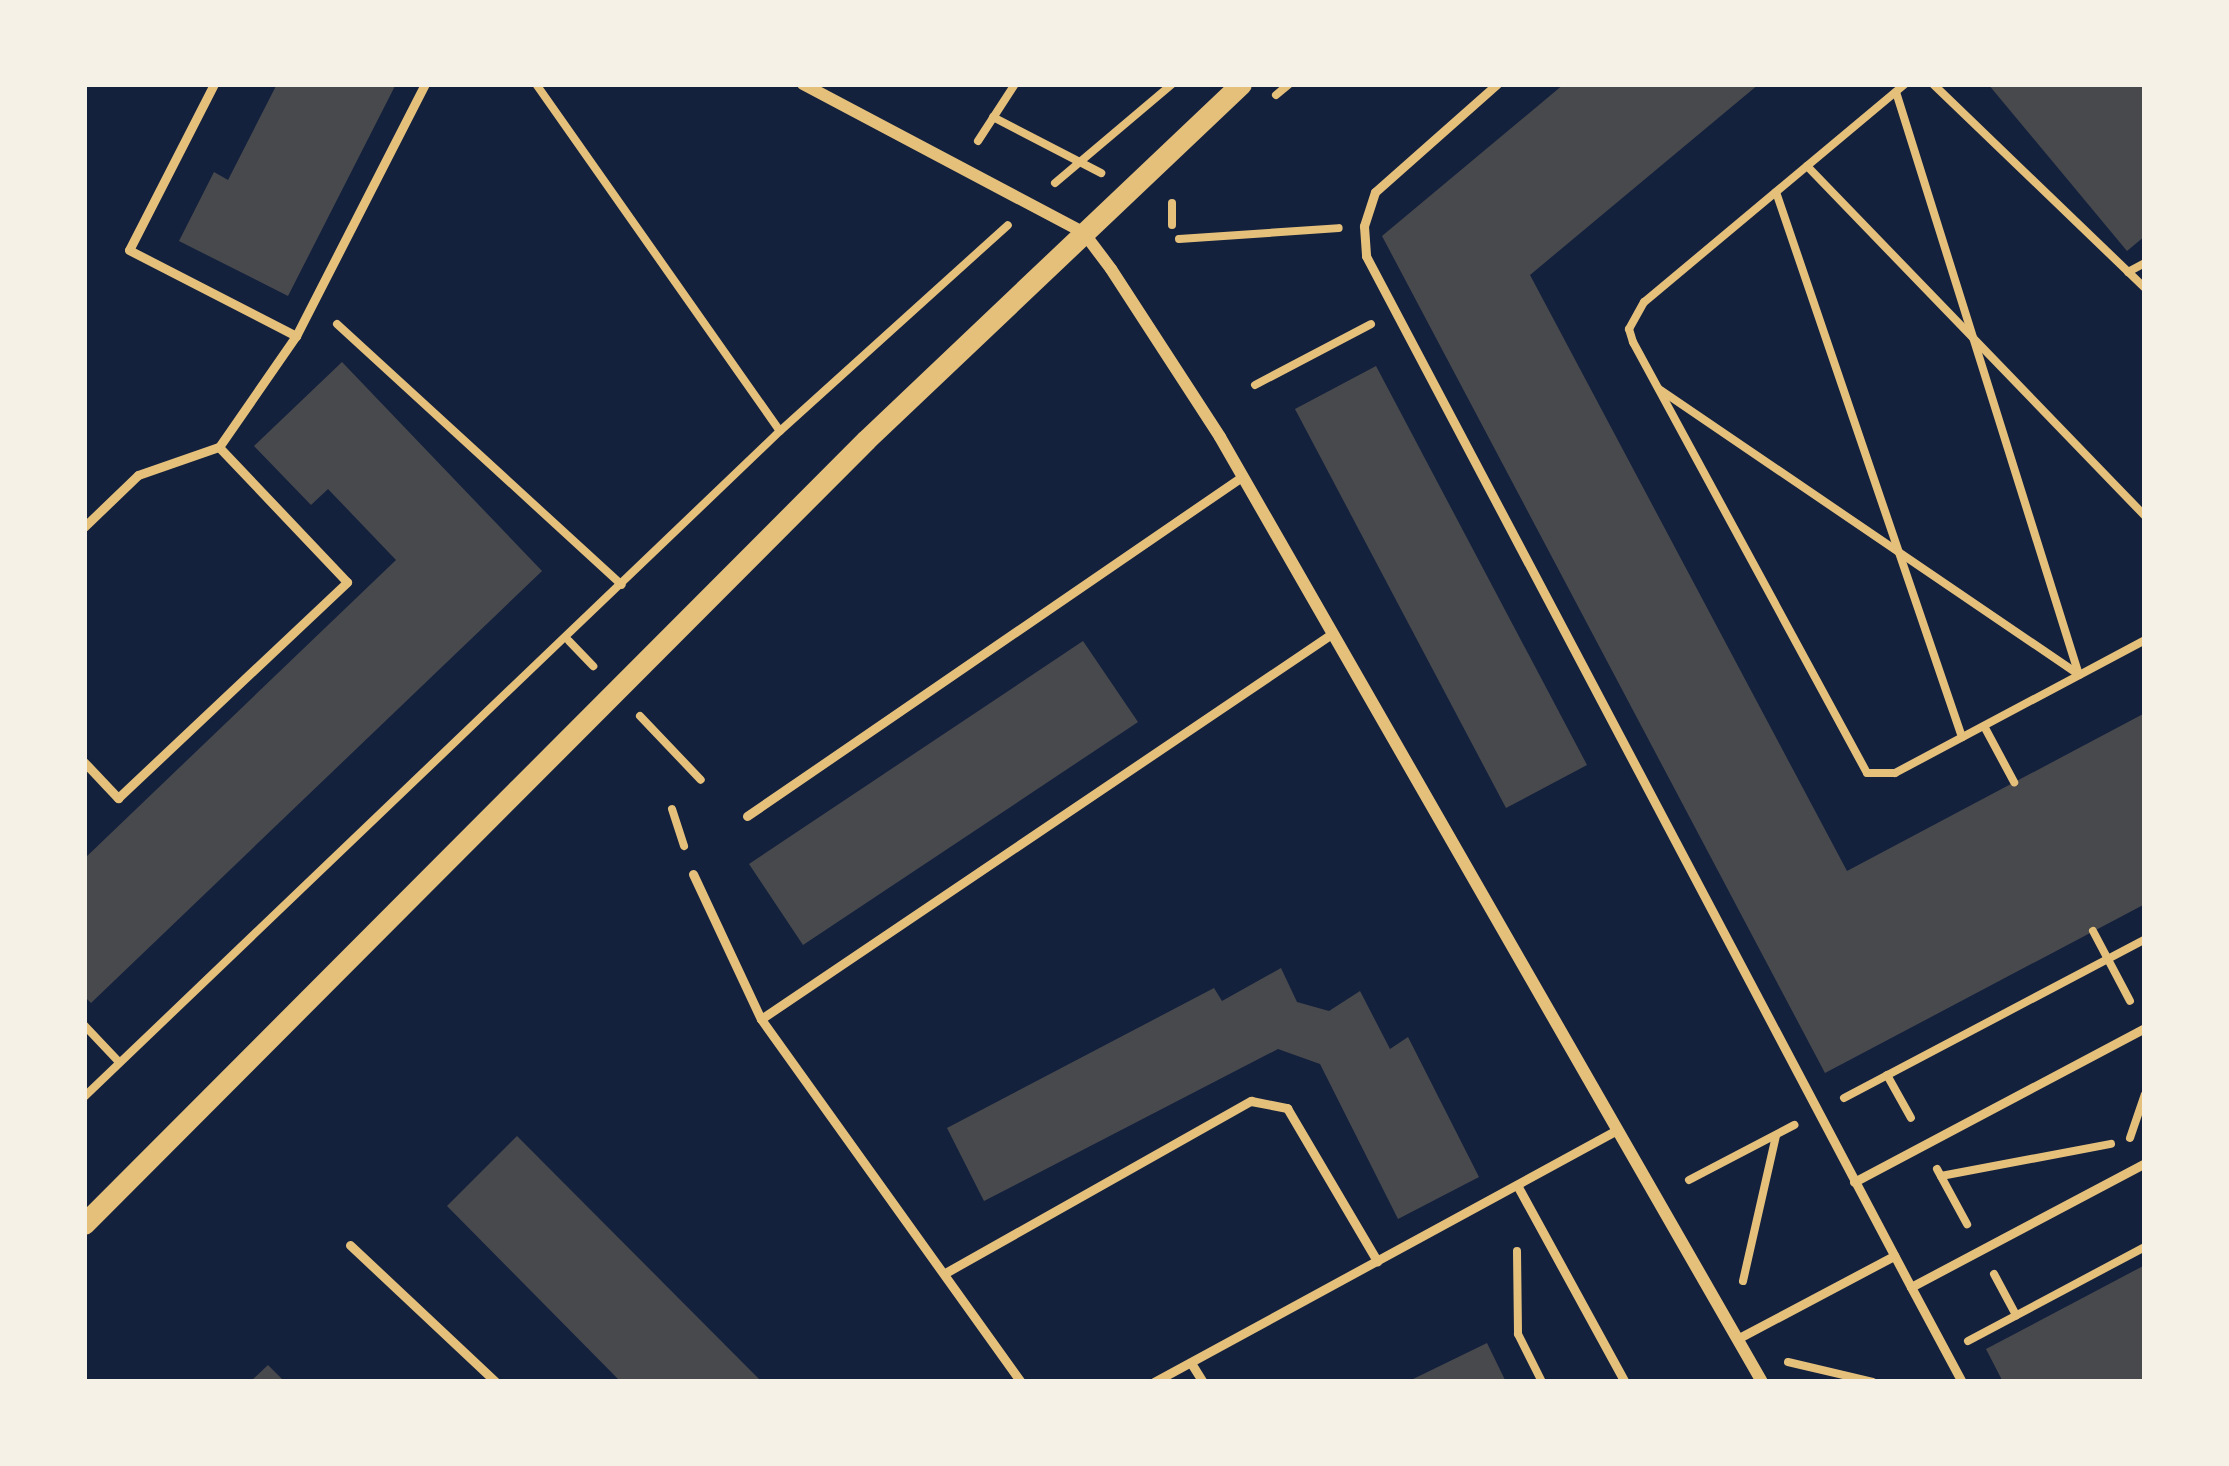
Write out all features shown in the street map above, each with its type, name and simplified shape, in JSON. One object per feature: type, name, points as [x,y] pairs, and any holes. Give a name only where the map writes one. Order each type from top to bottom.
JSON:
[{"type":"street","points":[[803,84],[1084,233],[1166,344],[1762,1382]]},
{"type":"street","points":[[84,1224],[409,892],[1241,84]]},
{"type":"lane","points":[[214,84],[129,250],[296,336]]},
{"type":"lane","points":[[84,527],[138,475],[219,446],[296,336],[425,84]]},
{"type":"lane","points":[[1497,84],[1390,173],[1364,226],[1366,256],[1962,1382]]},
{"type":"lane","points":[[84,762],[118,798],[347,582],[219,446]]},
{"type":"lane","points":[[747,816],[1243,476]]},
{"type":"lane","points":[[761,1019],[1333,633]]},
{"type":"lane","points":[[693,874],[761,1019],[1021,1382]]},
{"type":"lane","points":[[1854,1182],[2145,1028]]},
{"type":"lane","points":[[946,1272],[1251,1101],[1287,1108],[1377,1261]]},
{"type":"lane","points":[[1154,1382],[1617,1130]]},
{"type":"lane","points":[[1911,1287],[2145,1163]]},
{"type":"lane","points":[[1516,1185],[1625,1382]]},
{"type":"lane","points":[[350,1245],[496,1382]]},
{"type":"lane","points":[[1737,1339],[1894,1256]]},
{"type":"lane","points":[[1190,1363],[1203,1382]]},
{"type":"path","points":[[536,84],[780,431]]},
{"type":"path","points":[[961,167],[1015,84]]},
{"type":"path","points":[[84,1097],[780,431],[1031,204],[1172,84]]},
{"type":"path","points":[[1905,84],[1634,311],[1629,329],[1867,773],[1895,772],[2145,640]]},
{"type":"path","points":[[1933,84],[2145,288]]},
{"type":"path","points":[[1895,92],[2079,675]]},
{"type":"path","points":[[993,117],[1171,210]]},
{"type":"path","points":[[1808,166],[2145,516]]},
{"type":"path","points":[[1776,192],[1962,737]]},
{"type":"path","points":[[1179,239],[1364,226]]},
{"type":"path","points":[[2128,272],[2145,263]]},
{"type":"path","points":[[314,303],[622,585]]},
{"type":"path","points":[[1256,385],[1393,312]]},
{"type":"path","points":[[1657,387],[2079,675]]},
{"type":"path","points":[[1984,725],[2014,782]]},
{"type":"path","points":[[2093,932],[2145,1028]]},
{"type":"path","points":[[1689,1180],[2145,939]]},
{"type":"path","points":[[84,1025],[119,1062]]},
{"type":"path","points":[[1887,1075],[2015,1316]]},
{"type":"path","points":[[1941,1176],[2129,1140],[2145,1094]]},
{"type":"path","points":[[1743,1281],[1776,1134]]},
{"type":"path","points":[[1516,1185],[1518,1334],[1541,1382]]},
{"type":"path","points":[[1946,1353],[2145,1247]]},
{"type":"path","points":[[1788,1362],[1873,1382]]},
{"type":"building","points":[[277,84],[396,84],[288,296],[179,241],[214,172],[228,180]]},
{"type":"building","points":[[1564,84],[1759,84],[1530,275],[1847,871],[2145,713],[2145,904],[1825,1073],[1382,236]]},
{"type":"building","points":[[1988,84],[2145,84],[2145,236],[2127,251]]},
{"type":"building","points":[[342,362],[542,571],[91,1003],[84,996],[84,859],[396,560],[328,489],[311,505],[254,446]]},
{"type":"building","points":[[1376,366],[1587,765],[1506,808],[1295,409]]},
{"type":"building","points":[[1083,641],[1138,722],[803,945],[749,864]]},
{"type":"building","points":[[1281,968],[1297,1002],[1329,1011],[1360,991],[1390,1049],[1408,1037],[1479,1177],[1398,1219],[1320,1064],[1278,1049],[984,1201],[947,1128],[1214,988],[1222,1001]]},
{"type":"building","points":[[517,1136],[762,1382],[621,1382],[447,1206]]},
{"type":"building","points":[[2145,1265],[2145,1382],[2003,1382],[1986,1349]]},
{"type":"building","points":[[1487,1343],[1506,1382],[1407,1382]]},
{"type":"building","points":[[268,1365],[285,1382],[250,1382]]}]
